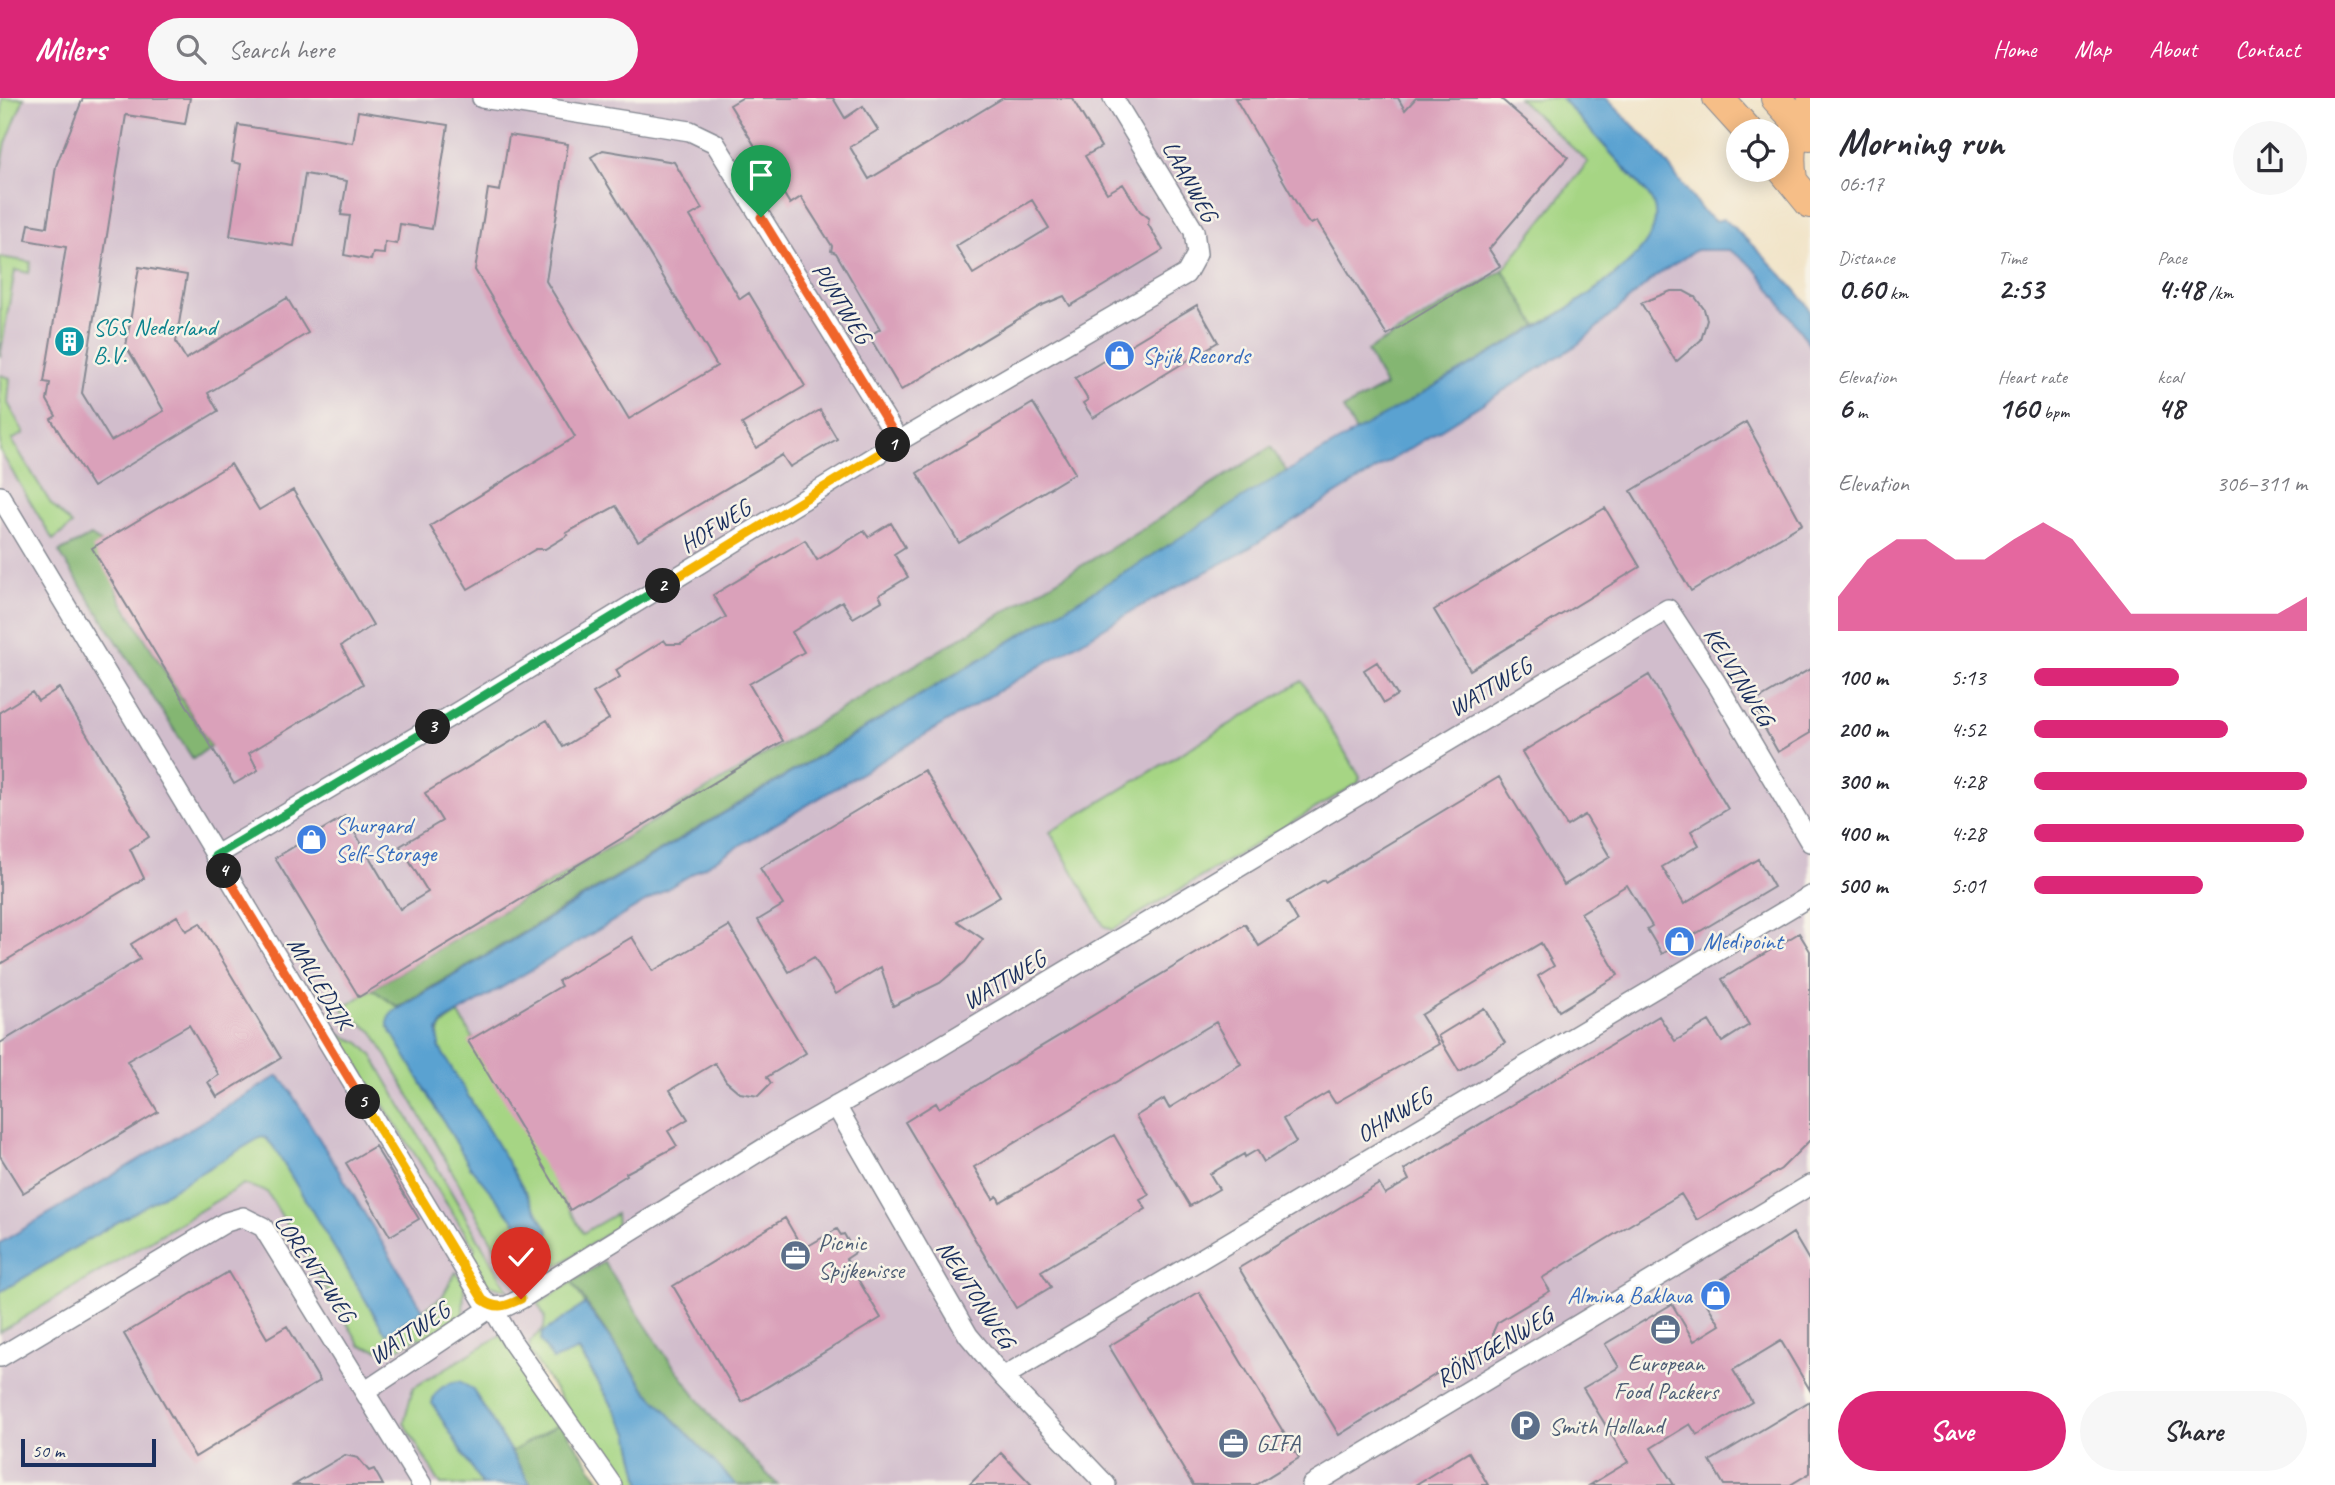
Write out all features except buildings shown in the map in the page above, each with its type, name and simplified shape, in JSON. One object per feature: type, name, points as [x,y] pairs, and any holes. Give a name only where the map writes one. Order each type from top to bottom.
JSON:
[{"type":"main road","points":[[1718,98],[1737,119]]},
{"type":"main road","points":[[1776,98],[1806,122],[1791,146],[1793,168],[1810,203]]},
{"type":"street","name":"PUNTWEG","points":[[482,98],[690,131],[715,143],[899,441]]},
{"type":"street","name":"LAANWEG","points":[[1113,98],[1194,231],[1197,254]]},
{"type":"street","name":"HOFWEG","points":[[215,856],[461,710],[899,441],[1186,274],[1197,254]]},
{"type":"street","name":"MALLEDIJK","points":[[0,496],[483,1300],[492,1307],[513,1343],[612,1485]]},
{"type":"street","name":"KELVINWEG","points":[[1668,609],[1717,684],[1810,842]]},
{"type":"street","name":"WATTWEG","points":[[366,1391],[492,1307],[507,1306],[521,1299],[835,1106],[933,1051],[1668,609]]},
{"type":"street","name":"OHMWEG","points":[[1003,1377],[1810,896]]},
{"type":"street","name":"NEWTONWEG","points":[[835,1106],[968,1335],[1003,1377],[1107,1485]]},
{"type":"street","name":"RÖNTGENWEG","points":[[1312,1485],[1810,1185]]},
{"type":"street","name":"LORENTZWEG","points":[[0,1357],[226,1222],[243,1217],[263,1227],[422,1485]]},
{"type":"shaded area","points":[[0,98],[1572,98],[1781,290],[1810,336],[1810,1485],[714,1485],[574,1326],[454,1400],[505,1485],[0,1485]]},
{"type":"green space","points":[[2,98],[24,98],[6,143],[0,173]]},
{"type":"green space","points":[[1518,98],[1561,98],[1647,193],[1658,213],[1656,227],[1649,240],[1622,269],[1537,326],[1503,270],[1588,162]]},
{"type":"green space","points":[[0,257],[31,262],[29,273],[15,270],[0,357]]},
{"type":"green space","points":[[1503,270],[1537,326],[1356,432],[1343,409],[1385,386],[1367,351]]},
{"type":"green space","points":[[0,375],[10,378],[8,403],[24,433],[12,440],[51,504],[72,525],[53,540],[0,451]]},
{"type":"green space","points":[[1271,447],[1287,472],[1139,564],[398,1007],[372,989],[1138,532]]},
{"type":"green space","points":[[91,536],[105,545],[124,581],[116,588],[121,600],[211,746],[193,759],[59,552]]},
{"type":"green space","points":[[1302,681],[1360,777],[1358,783],[1112,930],[1104,926],[1050,832]]},
{"type":"green space","points":[[372,989],[398,1007],[388,1026],[471,1168],[549,1232],[439,1047],[442,1027],[459,1014],[583,1233],[616,1214],[617,1227],[559,1265],[508,1270],[373,1032],[342,1009]]},
{"type":"green space","points":[[337,1033],[360,1043],[372,1055],[508,1290],[487,1284],[471,1261],[475,1248]]},
{"type":"green space","points":[[261,1137],[266,1138],[273,1146],[386,1334],[442,1297],[456,1272],[464,1284],[463,1318],[424,1346],[419,1337],[391,1353],[361,1346],[267,1192],[244,1184],[0,1332],[0,1292]]},
{"type":"green space","points":[[604,1262],[664,1353],[713,1419],[778,1485],[736,1485],[647,1391],[572,1282]]},
{"type":"green space","points":[[572,1282],[585,1304],[542,1333],[553,1360],[578,1350],[629,1433],[641,1485],[619,1485],[529,1351],[530,1342],[544,1328],[545,1317],[538,1304]]},
{"type":"green space","points":[[501,1335],[561,1423],[511,1452],[473,1390],[432,1403],[482,1485],[441,1485],[404,1423],[413,1388]]},
{"type":"green space","points":[[561,1423],[603,1485],[531,1485],[511,1452]]},
{"type":"water","points":[[1561,98],[1606,98],[1652,144],[1704,213],[1715,221],[1724,219],[1797,292],[1810,312],[1810,345],[1759,273],[1745,260],[1729,250],[1696,250],[1656,276],[1577,345],[1238,555],[1139,607],[444,1022],[438,1031],[439,1047],[549,1232],[545,1240],[537,1244],[531,1241],[471,1168],[388,1026],[388,1018],[393,1012],[1139,564],[1253,491],[1563,312],[1613,276],[1645,244],[1653,227],[1655,210],[1647,193]]},
{"type":"water","points":[[278,1076],[286,1084],[423,1310],[386,1334],[273,1146],[266,1138],[261,1137],[0,1292],[0,1243]]},
{"type":"water","points":[[585,1304],[647,1391],[736,1485],[641,1485],[629,1433],[579,1350],[553,1360],[541,1341],[542,1333]]},
{"type":"water","points":[[460,1381],[473,1390],[531,1485],[482,1485],[432,1403],[442,1388]]},
{"type":"place","name":"SGS Nederland B.V.","points":[[70,341]]},
{"type":"place","name":"Spijk Records","points":[[1119,355]]},
{"type":"place","name":"Shurgard Self-Storage","points":[[312,839]]},
{"type":"place","name":"Medipoint","points":[[1680,941]]},
{"type":"place","name":"Picnic Spijkenisse","points":[[795,1256]]},
{"type":"place","name":"Almina Baklava","points":[[1715,1295]]},
{"type":"place","name":"European Food Packers","points":[[1666,1329]]},
{"type":"place","name":"Smith Holland","points":[[1526,1426]]},
{"type":"place","name":"GIFA","points":[[1233,1443]]},
{"type":"route","points":[[521,1299],[507,1306],[492,1307],[483,1300],[215,856],[461,710],[899,441],[761,217]]}]
